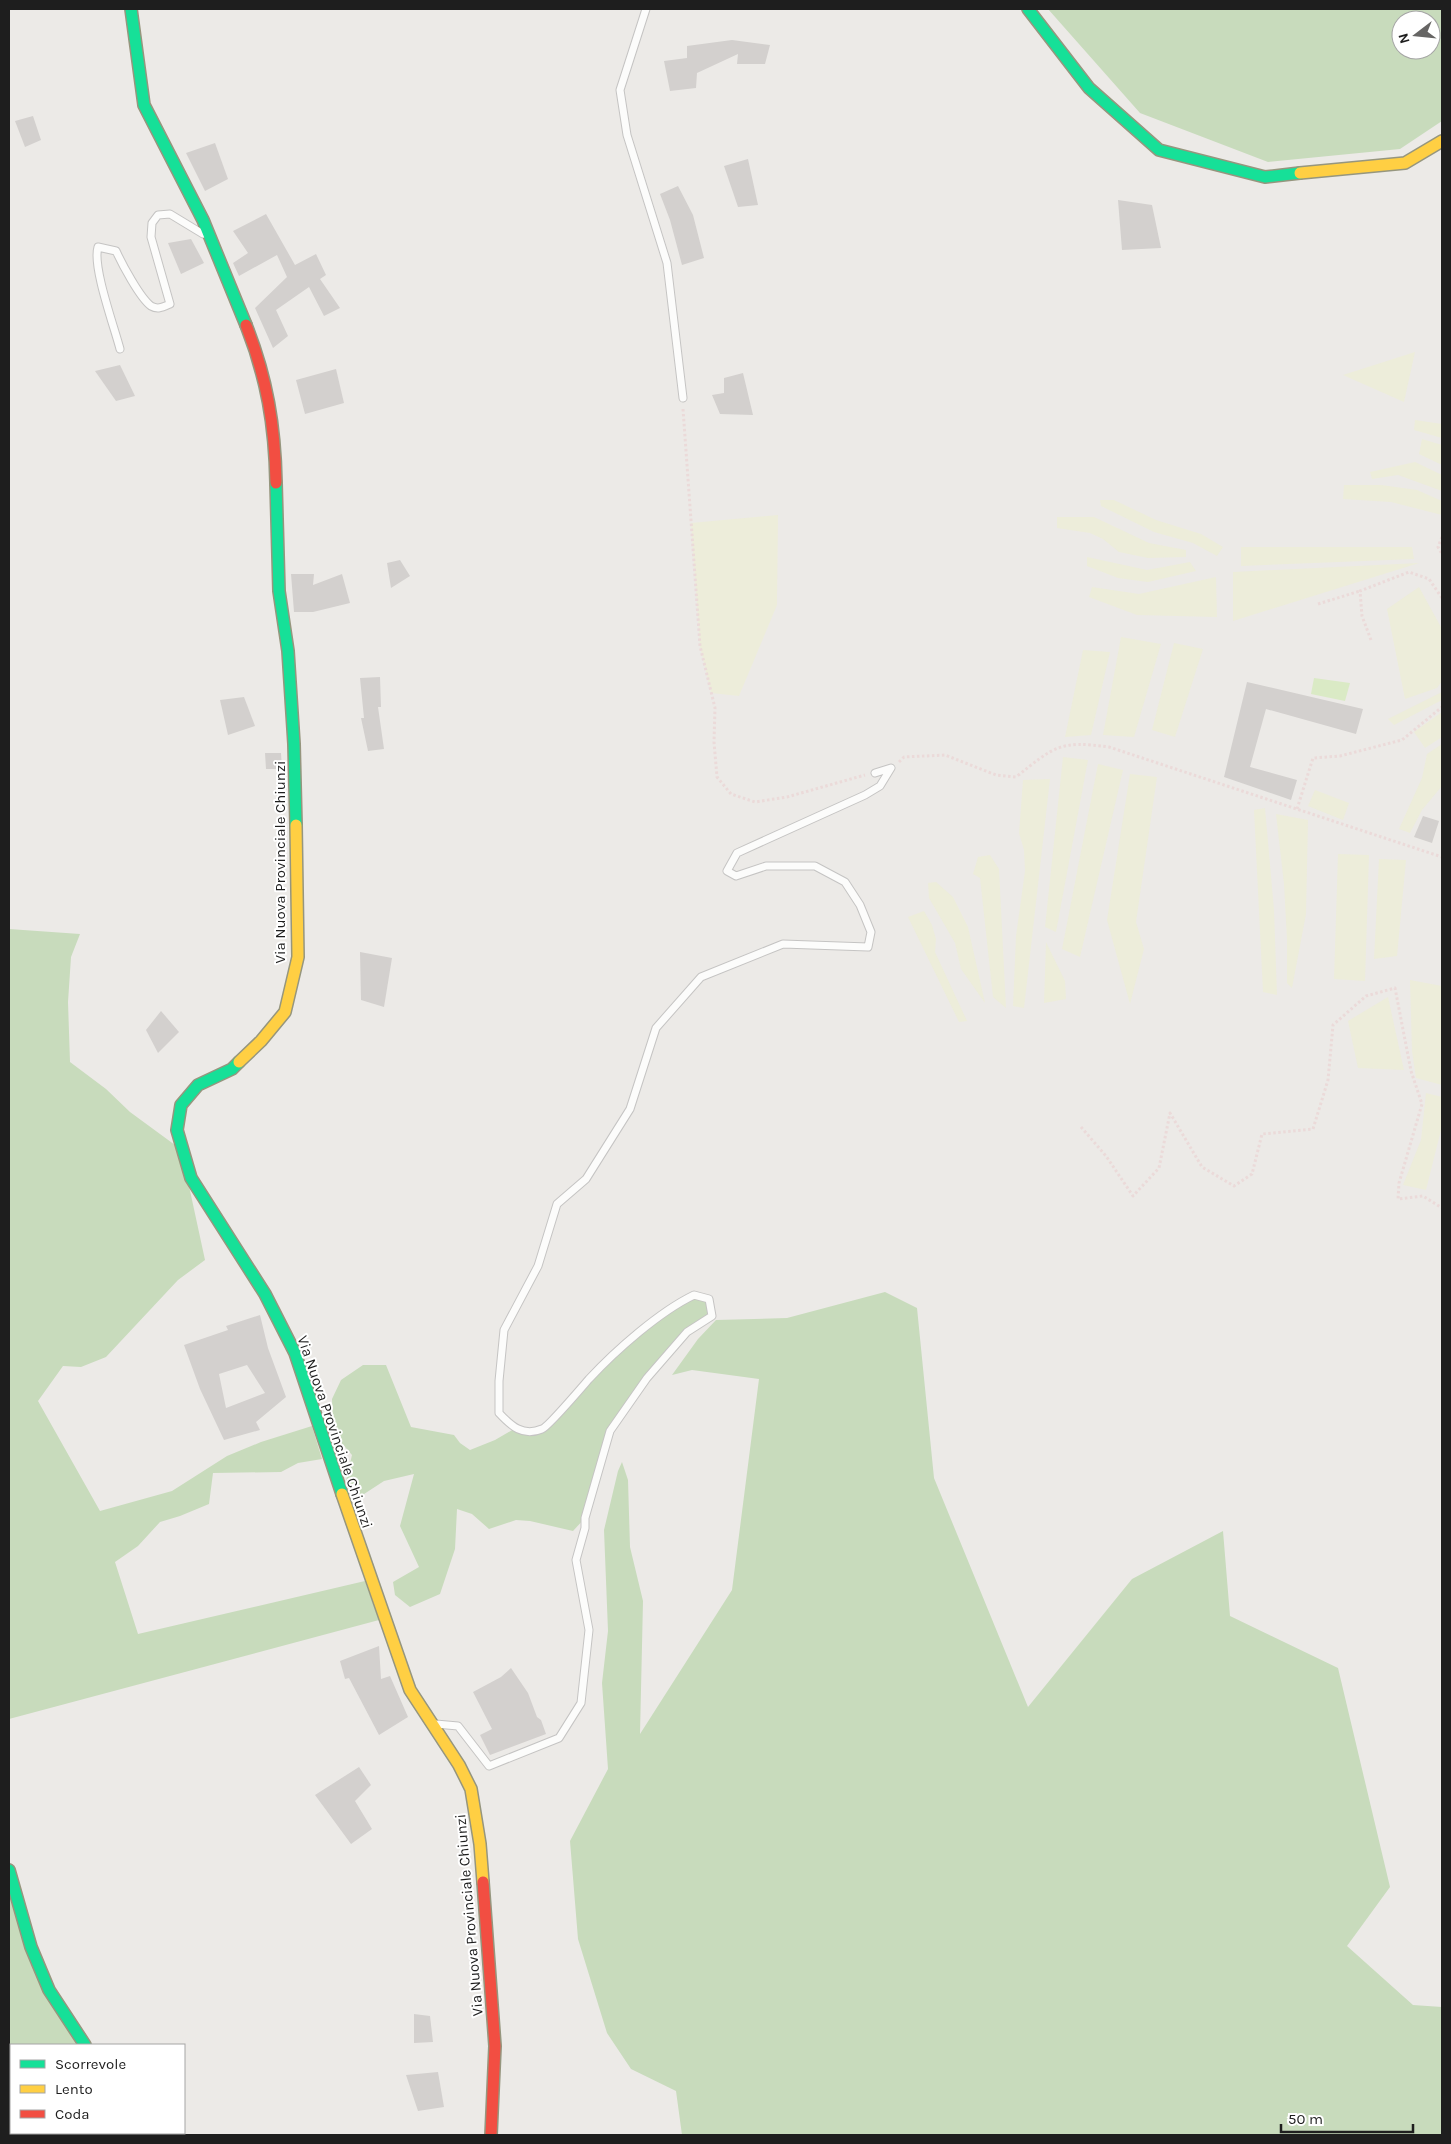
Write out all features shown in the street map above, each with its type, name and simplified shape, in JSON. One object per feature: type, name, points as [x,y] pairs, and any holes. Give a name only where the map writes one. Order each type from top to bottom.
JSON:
[{"type":"main road","name":"Via Nuova Provinciale Chiunzi","points":[[131,9],[144,105],[211,239],[259,357],[272,415],[279,591],[288,651],[294,744],[298,957],[285,1012],[261,1041],[232,1069],[198,1085],[181,1105],[178,1130],[191,1178],[265,1294],[294,1353],[410,1690],[459,1765],[471,1789],[480,1844],[495,2046],[491,2135]]},
{"type":"main road","points":[[1028,9],[1089,88],[1159,150],[1266,177],[1404,163],[1442,141]]},
{"type":"main road","points":[[9,1870],[31,1946],[49,1990],[84,2044]]},
{"type":"lane","points":[[646,9],[620,90],[627,135],[667,263],[683,398]]},
{"type":"lane","points":[[120,349],[99,274],[96,254],[98,246],[116,251],[144,299],[152,307],[160,308],[170,304],[151,237],[152,223],[158,215],[170,214],[211,239]]},
{"type":"lane","points":[[433,1724],[458,1726],[489,1766],[560,1738],[581,1703],[589,1630],[576,1560],[585,1528],[585,1518],[610,1431],[653,1371],[688,1332],[712,1316],[709,1299],[694,1295],[672,1306],[600,1368],[543,1429],[528,1432],[514,1429],[499,1413],[499,1381],[504,1330],[538,1266],[556,1204],[586,1179],[596,1164],[630,1109],[656,1028],[701,977],[783,944],[868,947],[871,932],[860,905],[845,882],[838,878],[815,866],[766,866],[736,876],[727,871],[737,852],[865,795],[880,786],[891,768]]},
{"type":"lane","points":[[874,773],[891,768]]},
{"type":"path","points":[[683,398],[700,646],[715,708],[714,742],[717,777],[731,794],[755,802],[787,797],[874,773]]},
{"type":"path","points":[[1442,537],[1438,546],[1442,554]]},
{"type":"path","points":[[1318,604],[1360,591],[1409,572],[1429,579],[1442,595]]},
{"type":"path","points":[[1360,591],[1362,616],[1371,640]]},
{"type":"path","points":[[1297,810],[1313,758],[1340,756],[1402,740],[1442,707]]},
{"type":"path","points":[[891,768],[904,758],[945,755],[996,775],[1016,777],[1050,751],[1065,744],[1088,744],[1109,747],[1442,856]]},
{"type":"path","points":[[1081,1128],[1106,1156],[1133,1196],[1159,1168],[1170,1113],[1202,1167],[1234,1186],[1252,1174],[1262,1134],[1312,1129],[1328,1080],[1333,1025],[1366,996],[1395,988],[1410,1071],[1422,1104],[1399,1183],[1398,1199],[1423,1196],[1442,1208]]},
{"type":"green space","points":[[1048,9],[1442,9],[1442,121],[1400,149],[1268,162],[1140,113]]},
{"type":"green space","points":[[1415,352],[1404,402],[1343,375]]},
{"type":"green space","points":[[1415,420],[1442,424],[1442,438],[1414,430]]},
{"type":"green space","points":[[1422,439],[1442,445],[1442,465],[1419,454]]},
{"type":"green space","points":[[1415,462],[1442,475],[1442,491],[1398,475],[1372,479],[1370,472]]},
{"type":"green space","points":[[1344,485],[1381,485],[1417,490],[1442,501],[1442,515],[1391,502],[1343,499]]},
{"type":"green space","points":[[1100,500],[1114,500],[1156,520],[1201,534],[1223,547],[1217,556],[1193,543],[1154,532],[1101,506]]},
{"type":"green space","points":[[778,515],[777,605],[739,696],[711,693],[700,646],[691,523]]},
{"type":"green space","points":[[1057,517],[1094,517],[1149,543],[1186,550],[1186,557],[1148,558],[1119,552],[1103,539],[1090,533],[1057,528]]},
{"type":"green space","points":[[1241,547],[1412,547],[1414,559],[1241,566]]},
{"type":"green space","points":[[1087,557],[1147,570],[1190,562],[1196,571],[1148,582],[1118,578],[1087,566]]},
{"type":"green space","points":[[1419,563],[1233,621],[1233,572]]},
{"type":"green space","points":[[1216,577],[1217,617],[1137,615],[1089,597],[1092,587],[1139,594]]},
{"type":"green space","points":[[1419,587],[1442,629],[1442,681],[1437,688],[1405,699],[1387,609]]},
{"type":"green space","points":[[1121,637],[1161,644],[1134,737],[1103,735]]},
{"type":"green space","points":[[1174,643],[1203,649],[1175,737],[1152,730]]},
{"type":"green space","points":[[1083,650],[1110,652],[1091,735],[1065,737]]},
{"type":"green space","points":[[1314,678],[1350,683],[1345,701],[1311,694]]},
{"type":"green space","points":[[1442,692],[1442,700],[1394,725],[1388,719]]},
{"type":"green space","points":[[1442,712],[1442,737],[1425,748],[1414,732]]},
{"type":"green space","points":[[1442,744],[1442,786],[1422,810],[1410,833],[1399,829],[1422,778],[1427,754]]},
{"type":"green space","points":[[1063,757],[1088,760],[1056,932],[1045,927]]},
{"type":"green space","points":[[1098,764],[1123,770],[1080,957],[1062,949]]},
{"type":"green space","points":[[1130,774],[1157,777],[1136,922],[1144,949],[1130,1004],[1107,920]]},
{"type":"green space","points":[[1050,779],[1024,1008],[1013,1006],[1016,936],[1025,871],[1024,850],[1019,833],[1023,780]]},
{"type":"green space","points":[[1315,790],[1349,803],[1343,820],[1308,806]]},
{"type":"green space","points":[[1265,808],[1274,910],[1277,995],[1263,992],[1254,810]]},
{"type":"green space","points":[[1276,814],[1308,820],[1306,914],[1292,988],[1287,983],[1284,884]]},
{"type":"green space","points":[[1338,854],[1369,855],[1365,981],[1334,979]]},
{"type":"green space","points":[[990,855],[999,869],[1006,1008],[993,997],[980,878],[973,874],[978,857]]},
{"type":"green space","points":[[1379,859],[1406,860],[1397,956],[1374,959]]},
{"type":"green space","points":[[936,882],[953,897],[968,927],[985,1003],[961,969],[955,943],[929,898],[928,883]]},
{"type":"green space","points":[[924,911],[932,925],[936,939],[935,952],[967,1021],[959,1022],[908,917]]},
{"type":"green space","points":[[9,929],[80,934],[71,957],[68,1002],[70,1062],[106,1089],[130,1112],[175,1145],[189,1186],[205,1260],[178,1280],[106,1357],[81,1367],[63,1366],[38,1401],[100,1511],[172,1491],[227,1456],[261,1442],[312,1426],[322,1459],[298,1463],[281,1472],[213,1473],[209,1504],[160,1522],[138,1546],[115,1562],[138,1634],[365,1581],[379,1620],[9,1719]]},
{"type":"green space","points":[[1046,942],[1065,981],[1066,999],[1044,1003]]},
{"type":"green space","points":[[1410,980],[1442,986],[1442,1085],[1416,1078],[1412,1051]]},
{"type":"green space","points":[[1388,997],[1404,1070],[1358,1068],[1348,1021]]},
{"type":"green space","points":[[1426,1093],[1442,1097],[1442,1126],[1426,1190],[1403,1185],[1421,1140]]},
{"type":"green space","points":[[885,1292],[917,1308],[934,1478],[1028,1707],[1132,1579],[1223,1531],[1230,1616],[1338,1668],[1390,1887],[1347,1946],[1413,2005],[1442,2007],[1442,2135],[682,2135],[676,2091],[631,2069],[607,2033],[578,1939],[570,1841],[608,1769],[602,1683],[608,1631],[604,1530],[618,1471],[622,1462],[628,1480],[630,1547],[643,1601],[640,1734],[732,1590],[759,1379],[692,1370],[672,1375],[698,1339],[716,1320],[787,1318]]},
{"type":"green space","points":[[694,1295],[709,1299],[712,1316],[697,1325],[647,1378],[610,1431],[585,1518],[573,1531],[530,1521],[516,1520],[489,1529],[472,1514],[457,1509],[455,1549],[440,1594],[410,1607],[395,1595],[393,1582],[419,1567],[400,1526],[414,1474],[384,1481],[361,1496],[345,1485],[352,1455],[333,1433],[332,1399],[341,1380],[363,1365],[386,1365],[411,1427],[454,1435],[460,1443],[470,1450],[495,1440],[514,1429],[543,1429],[600,1368],[671,1306]]},
{"type":"green space","points":[[9,1892],[77,2044],[10,2044],[10,2134],[131,2135],[9,2135]]},
{"type":"building","points":[[732,40],[770,45],[765,64],[737,64],[738,54],[697,73],[696,88],[670,91],[664,61],[687,58],[687,46]]},
{"type":"building","points":[[33,116],[41,140],[25,147],[15,121]]},
{"type":"building","points":[[215,143],[228,179],[205,191],[186,153]]},
{"type":"building","points":[[748,159],[758,205],[738,207],[724,166]]},
{"type":"building","points":[[678,186],[693,215],[704,258],[682,265],[670,220],[660,194]]},
{"type":"building","points":[[1118,200],[1152,205],[1161,248],[1122,250]]},
{"type":"building","points":[[266,214],[295,265],[316,254],[326,275],[320,279],[340,308],[324,316],[309,287],[276,310],[288,336],[273,348],[255,308],[287,277],[277,255],[239,276],[233,263],[248,253],[233,231]]},
{"type":"building","points":[[191,239],[204,263],[181,274],[168,243]]},
{"type":"building","points":[[120,365],[135,396],[116,401],[95,371]]},
{"type":"building","points":[[336,369],[344,403],[305,414],[296,380]]},
{"type":"building","points":[[743,373],[753,415],[720,414],[712,395],[724,393],[724,378]]},
{"type":"building","points":[[400,560],[410,576],[391,588],[387,563]]},
{"type":"building","points":[[291,574],[314,574],[313,585],[342,574],[350,603],[313,612],[294,612]]},
{"type":"building","points":[[380,677],[381,707],[378,707],[384,749],[368,751],[361,718],[364,718],[360,678]]},
{"type":"building","points":[[1247,682],[1363,709],[1356,734],[1266,709],[1250,767],[1297,780],[1291,800],[1224,777]]},
{"type":"building","points":[[244,697],[255,726],[228,735],[220,700]]},
{"type":"building","points":[[265,753],[281,753],[282,769],[266,769]]},
{"type":"building","points":[[1423,816],[1439,821],[1432,843],[1414,837]]},
{"type":"building","points":[[360,952],[392,958],[384,1007],[361,1000]]},
{"type":"building","points":[[161,1011],[179,1032],[158,1053],[146,1030]]},
{"type":"building","points":[[260,1315],[268,1348],[286,1397],[256,1422],[260,1430],[224,1440],[200,1389],[184,1345],[228,1330],[226,1326]],"holes":[[[247,1365],[265,1393],[226,1408],[219,1374]]]},
{"type":"building","points":[[379,1646],[381,1679],[390,1676],[408,1717],[379,1735],[349,1678],[345,1679],[340,1661]]},
{"type":"building","points":[[511,1668],[528,1693],[546,1734],[490,1755],[480,1735],[492,1729],[473,1692],[501,1677]]},
{"type":"building","points":[[359,1767],[371,1785],[355,1801],[372,1829],[351,1844],[315,1795]]},
{"type":"building","points":[[414,2014],[430,2016],[433,2042],[414,2043]]},
{"type":"building","points":[[438,2072],[444,2107],[418,2111],[406,2075]]},
{"type":"traffic: fast","points":[[131,9],[144,105],[203,220],[246,325]]},
{"type":"traffic: fast","points":[[1028,9],[1089,88],[1159,150],[1265,177],[1300,173]]},
{"type":"traffic: fast","points":[[276,483],[279,591],[288,651],[294,744],[296,825]]},
{"type":"traffic: fast","points":[[239,1062],[232,1069],[198,1085],[181,1105],[177,1130],[191,1178],[265,1294],[295,1353],[342,1494]]},
{"type":"traffic: fast","points":[[9,1870],[31,1947],[49,1990],[84,2044]]},
{"type":"traffic: slow","points":[[1300,173],[1405,163],[1442,141]]},
{"type":"traffic: slow","points":[[239,1062],[261,1041],[285,1012],[298,957],[296,825]]},
{"type":"traffic: slow","points":[[342,1494],[410,1690],[459,1765],[471,1789],[480,1844],[483,1882]]},
{"type":"traffic: jam","points":[[246,325],[259,364],[272,422],[276,483]]},
{"type":"traffic: jam","points":[[483,1882],[495,2046],[491,2135]]}]
